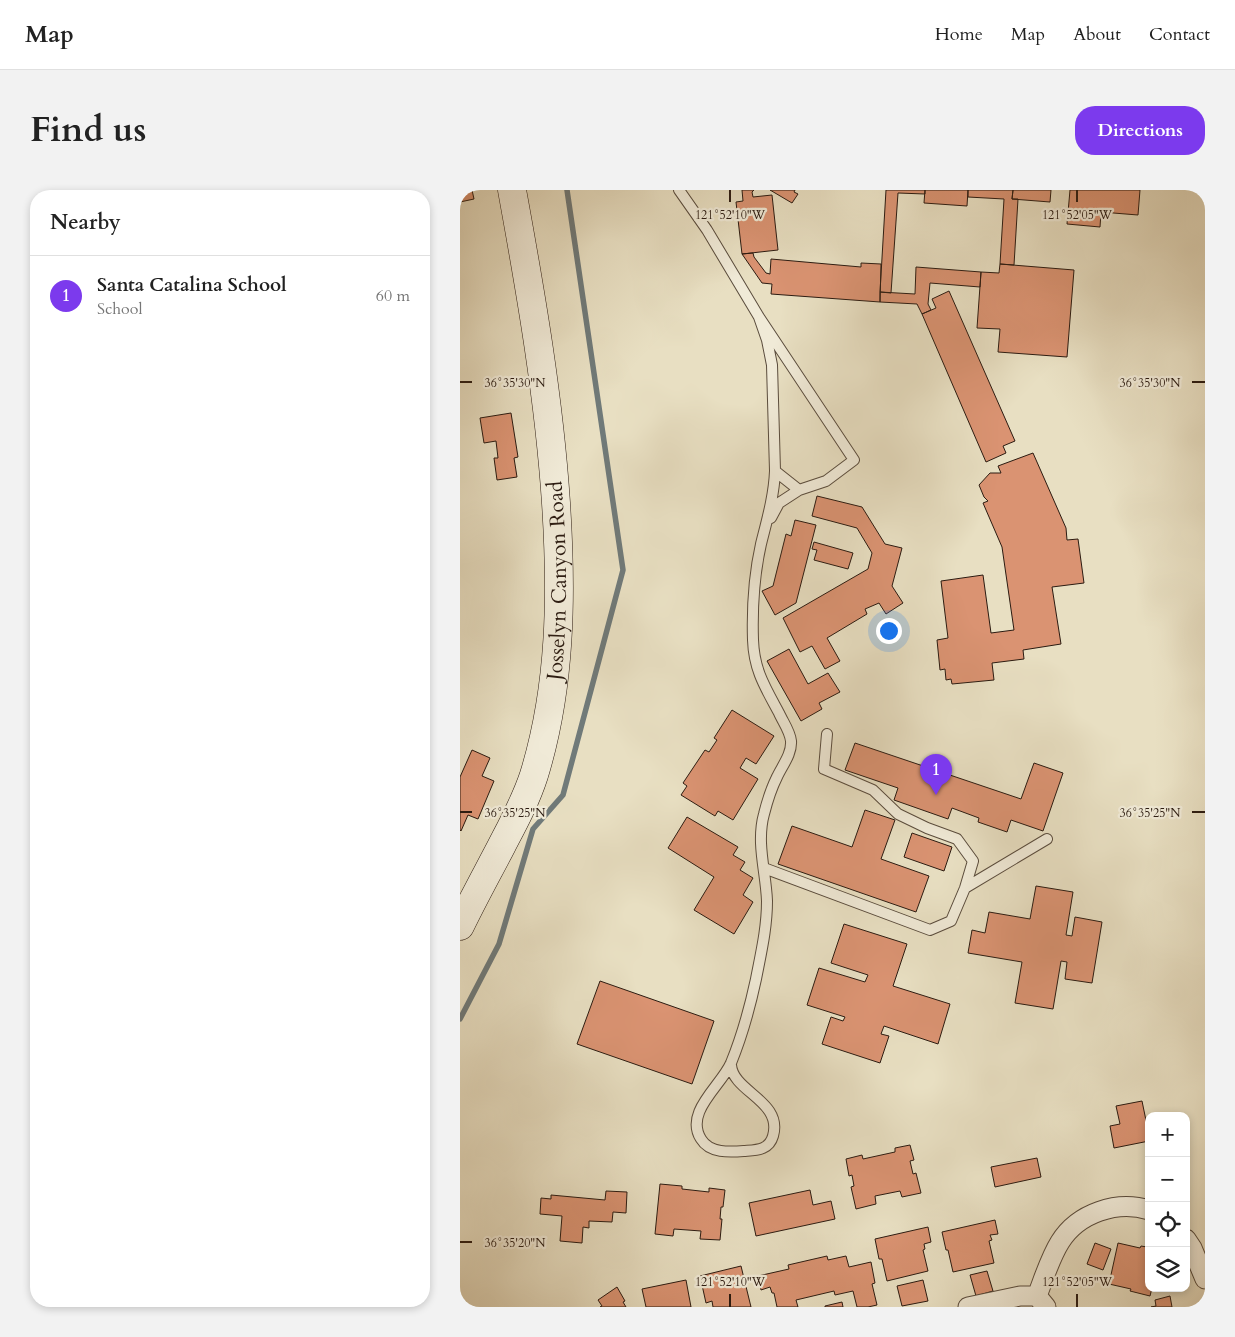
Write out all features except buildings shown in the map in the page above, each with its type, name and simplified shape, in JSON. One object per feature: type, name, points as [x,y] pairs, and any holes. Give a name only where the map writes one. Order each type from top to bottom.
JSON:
[{"type":"street","name":"Josselyn Canyon Road","points":[[460,926],[523,805],[534,776],[555,676],[558,639],[558,540],[548,416],[532,301],[512,190]]},
{"type":"street","points":[[968,1307],[1020,1296],[1042,1301],[1053,1256],[1060,1241],[1070,1229],[1100,1211],[1112,1208],[1134,1207],[1145,1209]]},
{"type":"street","points":[[1190,1245],[1205,1279]]},
{"type":"lane","points":[[680,190],[759,317],[854,460],[826,481],[799,490],[780,503],[765,530]]},
{"type":"lane","points":[[730,1064],[733,1074],[764,1104],[772,1115],[774,1134],[770,1143],[759,1150],[726,1152],[712,1148],[702,1142],[696,1126],[697,1117],[707,1097],[724,1076],[730,1064],[749,1006],[765,933],[767,902],[761,844],[763,816],[777,776],[788,756],[791,741],[786,727],[759,674],[755,662],[753,641],[754,595],[761,546],[774,487],[775,471],[772,365],[767,340],[759,317]]},
{"type":"lane","points":[[775,471],[799,490]]},
{"type":"lane","points":[[764,868],[930,930],[952,921],[973,861],[957,839],[926,828],[898,814],[873,790],[824,769],[827,734]]},
{"type":"lane","points":[[965,888],[1047,839]]},
{"type":"waterway","points":[[460,1019],[499,944],[533,829],[563,795],[623,570],[567,190]]},
{"type":"place","name":"Santa Catalina School","points":[[936,795]]}]
